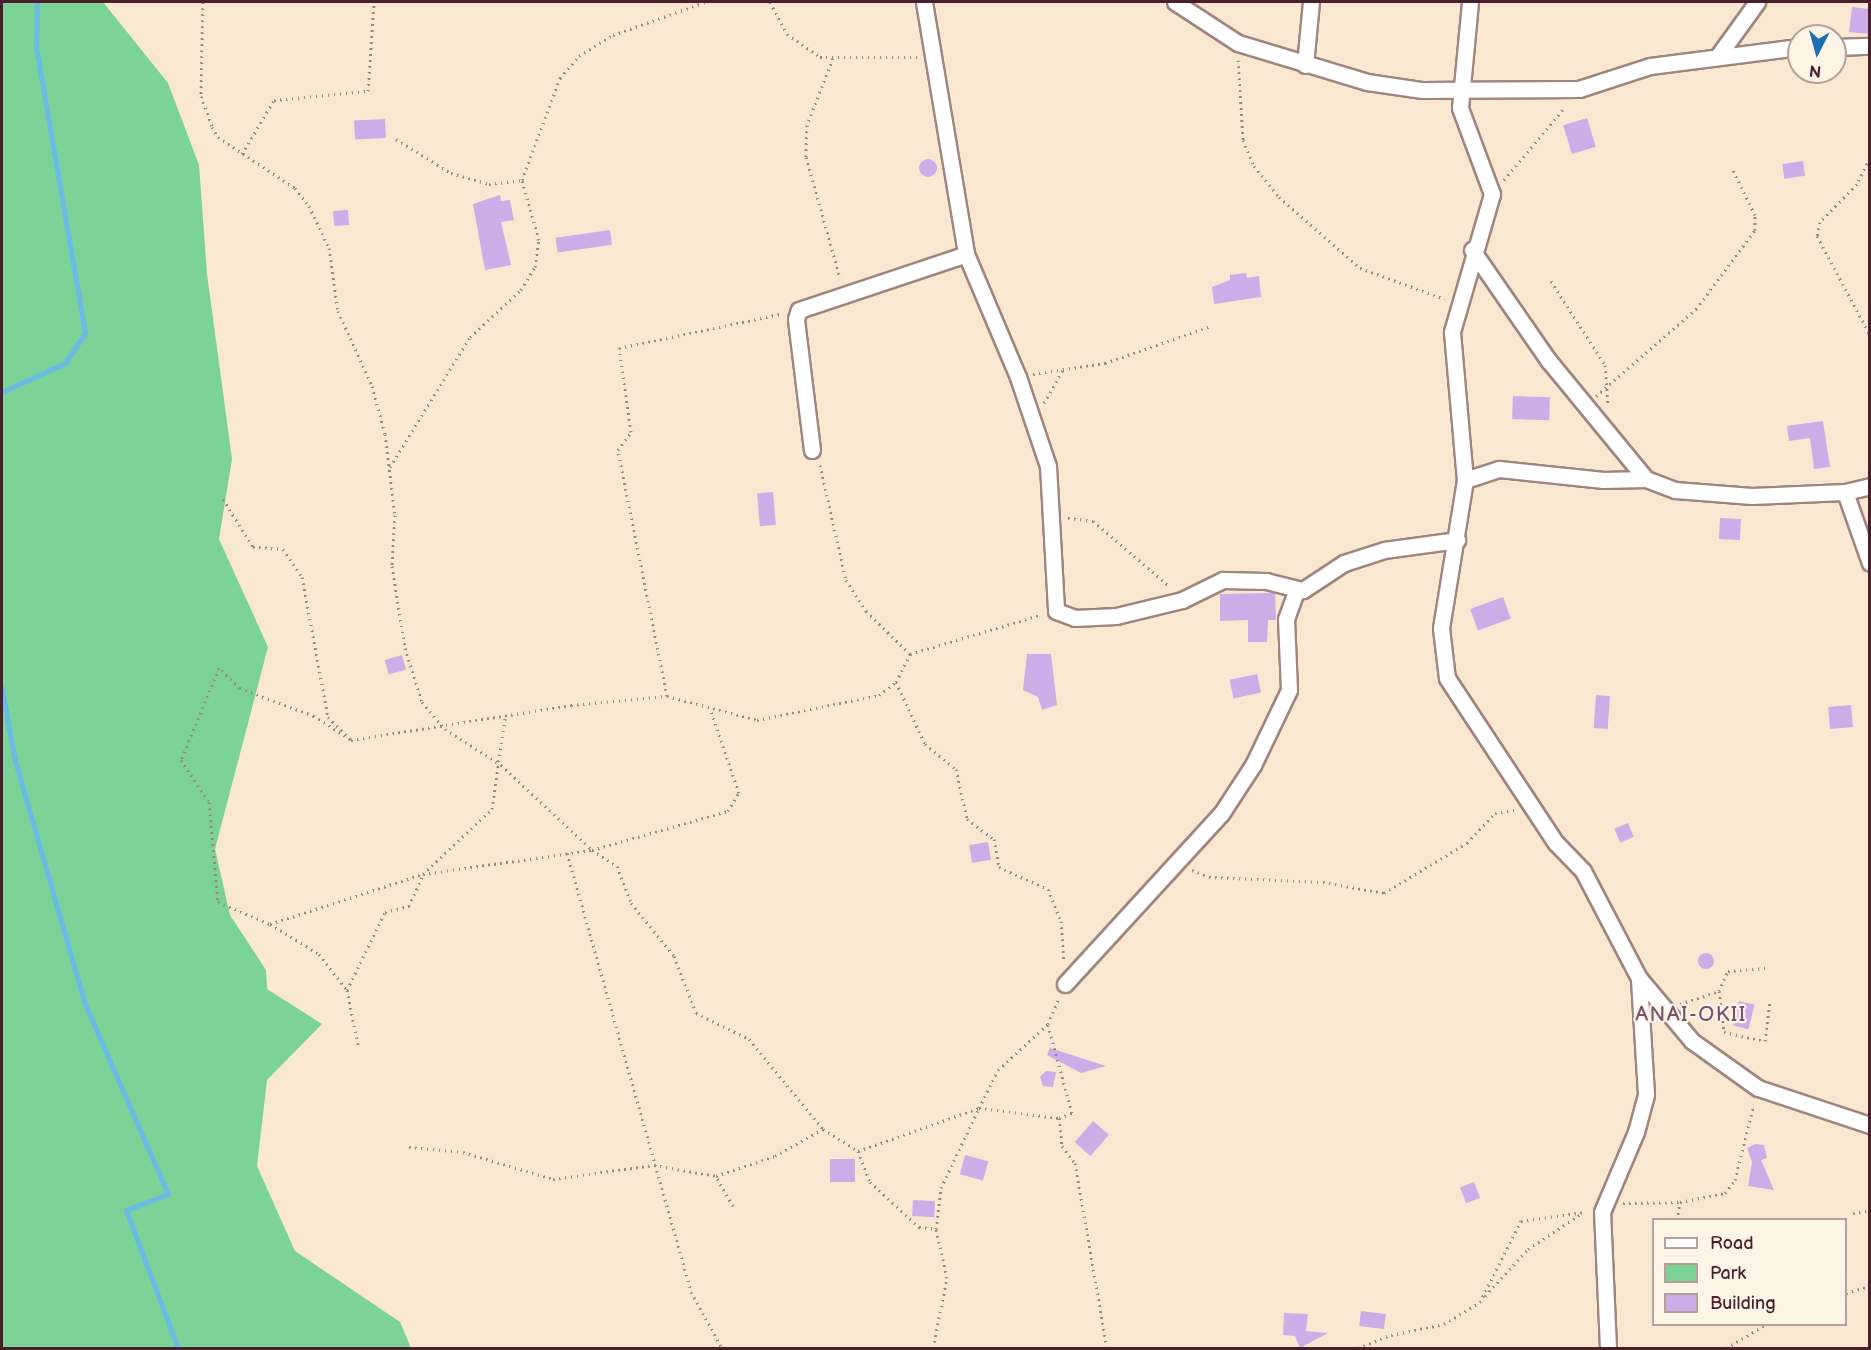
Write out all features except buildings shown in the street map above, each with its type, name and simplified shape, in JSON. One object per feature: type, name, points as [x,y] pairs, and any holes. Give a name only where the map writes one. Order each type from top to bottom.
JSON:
[{"type":"street","points":[[924,2],[929,57],[966,254],[1018,377],[1047,466],[1052,516],[1056,612],[1075,618],[1116,616],[1182,600],[1223,580],[1266,580],[1296,591]]},
{"type":"street","points":[[1175,2],[1238,43],[1305,65],[1366,82],[1462,91],[1579,88],[1650,66],[1787,48]]},
{"type":"street","points":[[1305,65],[1311,2]]},
{"type":"street","points":[[1470,2],[1460,108],[1492,194],[1456,303],[1452,332],[1465,480],[1441,628],[1447,678],[1534,808],[1583,871],[1639,978],[1692,1041],[1758,1088],[1869,1125]]},
{"type":"street","points":[[1718,56],[1757,2]]},
{"type":"street","points":[[1847,47],[1869,46]]},
{"type":"street","points":[[1472,250],[1538,346],[1646,478]]},
{"type":"street","points":[[812,450],[796,319],[799,310],[966,254]]},
{"type":"street","points":[[1465,480],[1498,469],[1603,480],[1646,478],[1710,494],[1845,492],[1869,486]]},
{"type":"street","points":[[1845,492],[1869,564]]},
{"type":"street","points":[[1065,984],[1221,814],[1287,699],[1291,678],[1286,619],[1296,591],[1344,563],[1384,550],[1457,540]]},
{"type":"street","points":[[1608,1348],[1602,1212],[1636,1132],[1646,1094],[1639,978]]},
{"type":"path","points":[[203,2],[201,96],[218,137],[295,188],[319,224],[335,275],[338,311],[372,386],[389,468],[395,515],[392,566],[405,648],[422,702],[446,729],[501,765],[592,850],[618,866],[631,903],[674,956],[696,1013],[749,1039],[823,1129],[858,1151],[870,1182],[919,1227],[936,1229]]},
{"type":"path","points":[[242,154],[274,100],[368,91],[374,2]]},
{"type":"path","points":[[389,468],[470,337],[521,290],[536,267],[539,240],[522,180],[560,78],[579,56],[613,35],[705,2]]},
{"type":"path","points":[[770,2],[787,34],[820,57],[929,57]]},
{"type":"path","points":[[1238,43],[1243,140],[1254,166],[1279,197],[1359,268],[1456,303]]},
{"type":"path","points":[[833,58],[807,124],[806,157],[845,295]]},
{"type":"path","points":[[1492,194],[1579,88]]},
{"type":"path","points":[[396,139],[451,173],[489,184],[522,180]]},
{"type":"path","points":[[1869,158],[1857,184],[1820,222],[1817,236],[1869,335]]},
{"type":"path","points":[[1587,405],[1608,384],[1696,309],[1755,230],[1755,216],[1732,168]]},
{"type":"path","points":[[1551,280],[1593,341],[1608,384],[1613,436]]},
{"type":"path","points":[[667,696],[618,450],[631,432],[619,348],[799,310]]},
{"type":"path","points":[[1018,377],[1105,363],[1211,326]]},
{"type":"path","points":[[1033,423],[1064,368]]},
{"type":"path","points":[[812,450],[824,472],[846,580],[866,611],[910,654]]},
{"type":"path","points":[[223,500],[253,547],[283,549],[302,577],[328,717],[351,740]]},
{"type":"path","points":[[1052,516],[1093,520],[1163,584],[1180,589]]},
{"type":"path","points":[[358,1045],[347,990],[319,954],[270,924],[218,902],[209,802],[181,760],[219,668],[240,688],[314,716],[351,740],[446,729],[505,718],[667,696],[756,720],[805,706],[855,702],[896,682],[910,654],[975,630],[1056,612]]},
{"type":"path","points":[[896,682],[925,744],[956,769],[967,819],[994,839],[999,867],[1048,889],[1061,921],[1065,984],[1048,1024],[998,1070],[941,1188],[936,1229],[947,1278],[933,1348]]},
{"type":"path","points":[[270,924],[423,874],[592,850],[728,811],[739,793],[710,708]]},
{"type":"path","points":[[347,990],[385,912],[409,906],[423,874],[492,809],[501,765],[505,718]]},
{"type":"path","points":[[1176,863],[1209,877],[1323,882],[1384,893],[1467,843],[1495,813],[1534,808]]},
{"type":"path","points":[[567,853],[691,1292],[722,1348]]},
{"type":"path","points":[[1766,968],[1728,971],[1719,991],[1724,1032],[1766,1041],[1770,1001]]},
{"type":"path","points":[[1664,1009],[1719,991]]},
{"type":"path","points":[[858,1151],[979,1108],[1059,1118],[1072,1113],[1048,1024]]},
{"type":"path","points":[[1480,1302],[1521,1221],[1585,1212],[1602,1212],[1622,1203],[1680,1202],[1731,1187],[1758,1088]]},
{"type":"path","points":[[1059,1118],[1062,1146],[1075,1163],[1107,1348]]},
{"type":"path","points":[[409,1147],[463,1152],[553,1179],[654,1165],[716,1176],[775,1156],[823,1129]]},
{"type":"path","points":[[716,1176],[733,1206]]},
{"type":"path","points":[[1677,1218],[1680,1202]]},
{"type":"path","points":[[1853,1213],[1869,1210]]},
{"type":"path","points":[[1358,1348],[1391,1335],[1444,1324],[1480,1302],[1528,1249],[1585,1212]]},
{"type":"path","points":[[1847,1292],[1869,1286]]},
{"type":"path","points":[[1726,1348],[1764,1326]]},
{"type":"green space","points":[[2,2],[103,2],[168,83],[199,165],[207,274],[232,459],[219,539],[268,647],[215,849],[230,915],[266,970],[267,989],[322,1024],[267,1080],[257,1166],[295,1251],[400,1322],[411,1348],[2,1348]]},
{"type":"waterway","points":[[2,392],[65,363],[85,333],[36,46],[37,2]]},
{"type":"waterway","points":[[2,688],[14,757],[85,1004],[168,1194],[126,1210],[178,1348]]},
{"type":"district","name":"ANAI-OKII","points":[[1691,1015]]}]
